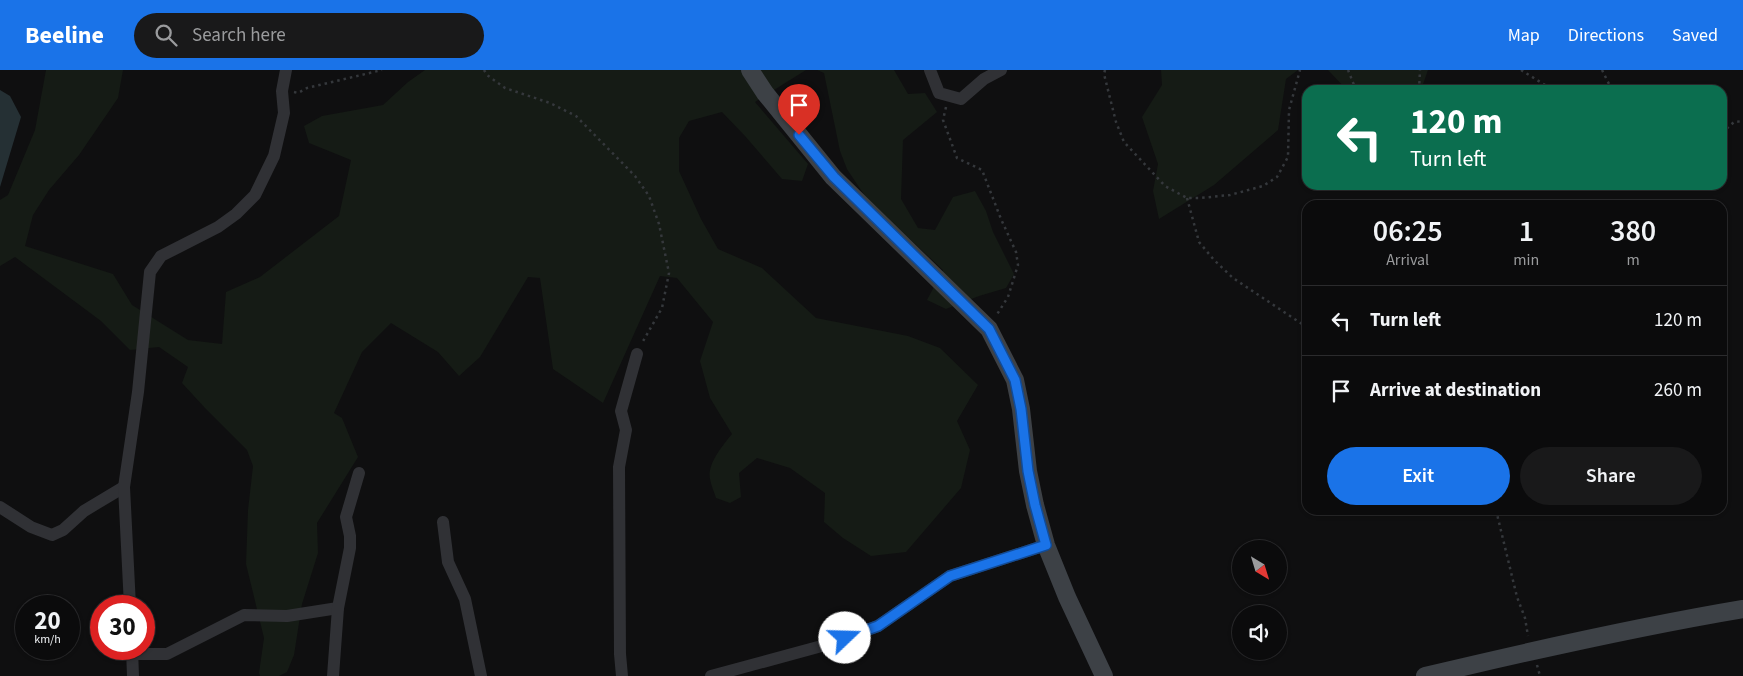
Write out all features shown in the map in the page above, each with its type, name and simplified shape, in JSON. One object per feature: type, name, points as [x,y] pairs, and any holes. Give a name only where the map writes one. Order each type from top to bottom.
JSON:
[{"type":"street","points":[[129,595],[124,487],[138,392],[150,272],[161,256],[218,227],[236,214],[255,195],[274,156],[284,113],[282,91],[286,70]]},
{"type":"street","points":[[750,70],[765,93],[834,177],[989,329],[1015,380],[1021,409],[1028,471],[1046,545],[1067,597],[1104,676]]},
{"type":"street","points":[[930,70],[939,93],[961,99],[984,79],[1002,70]]},
{"type":"street","points":[[622,676],[620,654],[619,467],[626,430],[621,411],[637,354]]},
{"type":"street","points":[[333,676],[338,608],[350,548],[350,536],[346,517],[358,473]]},
{"type":"street","points":[[1,511],[31,527],[52,535],[63,530],[84,511],[124,487]]},
{"type":"street","points":[[443,522],[448,562],[465,599],[481,676]]},
{"type":"street","points":[[711,676],[829,644],[878,626],[950,576],[1046,545]]},
{"type":"street","points":[[155,653],[167,654],[244,615],[287,616],[338,608]]},
{"type":"street","points":[[1425,676],[1531,650],[1743,608]]},
{"type":"street","points":[[132,660],[133,676]]},
{"type":"path","points":[[282,91],[298,92],[307,88],[382,70]]},
{"type":"path","points":[[484,70],[486,75],[505,88],[550,103],[576,116],[635,176],[650,196],[660,224],[670,273],[662,308],[637,354]]},
{"type":"path","points":[[1106,70],[1104,74],[1116,122],[1124,142],[1165,186],[1187,198],[1230,195],[1263,186],[1276,177],[1288,157],[1289,110],[1300,70]]},
{"type":"path","points":[[1348,70],[1354,85]]},
{"type":"path","points":[[1418,85],[1420,70]]},
{"type":"path","points":[[1521,70],[1545,85]]},
{"type":"path","points":[[1602,70],[1610,85]]},
{"type":"path","points":[[949,96],[943,120],[957,158],[982,170],[1000,219],[1016,252],[1018,265],[1008,297],[989,329]]},
{"type":"path","points":[[1727,128],[1734,122],[1743,122]]},
{"type":"path","points":[[1187,198],[1199,242],[1214,260],[1233,278],[1302,324]]},
{"type":"path","points":[[1497,515],[1517,597],[1525,618],[1531,650],[1540,676]]},
{"type":"shaded area","points":[[46,70],[123,70],[118,98],[79,155],[49,190],[33,215],[25,246],[113,274],[132,305],[188,340],[222,344],[226,292],[260,277],[339,216],[351,160],[309,143],[304,126],[322,116],[383,105],[408,82],[425,70],[806,70],[755,102],[808,164],[802,181],[782,179],[722,112],[689,121],[679,138],[679,171],[701,219],[718,249],[762,268],[816,318],[908,336],[940,348],[978,385],[957,421],[970,450],[961,488],[906,552],[871,556],[843,538],[824,522],[825,493],[790,468],[757,458],[739,473],[741,497],[730,503],[716,498],[710,479],[711,467],[716,455],[732,434],[710,398],[700,361],[713,322],[677,278],[660,276],[603,403],[553,369],[540,278],[528,277],[480,357],[459,376],[438,352],[391,323],[362,352],[334,413],[342,418],[358,457],[317,523],[318,553],[302,604],[294,655],[287,672],[279,676],[260,676],[264,638],[246,564],[248,510],[253,466],[247,450],[182,383],[188,367],[159,347],[130,350],[101,321],[15,257],[0,266],[0,200],[8,195],[35,130]]},
{"type":"shaded area","points":[[817,70],[894,70],[908,94],[925,93],[937,112],[903,140],[901,199],[918,228],[935,230],[953,197],[975,191],[1014,274],[1006,288],[946,309],[927,300],[943,270],[867,199],[847,169],[840,151],[824,73]]},
{"type":"shaded area","points":[[1161,70],[1298,70],[1286,79],[1278,130],[1214,185],[1159,219],[1153,191],[1158,164],[1142,117],[1162,85]]},
{"type":"shaded area","points":[[1328,70],[1428,70],[1423,85],[1342,85]]},
{"type":"shaded area","points":[[0,90],[10,96],[21,117],[0,187]]},
{"type":"route","points":[[799,135],[834,177],[989,329],[1015,380],[1021,409],[1028,471],[1046,545],[950,576],[878,626],[845,638]]}]
